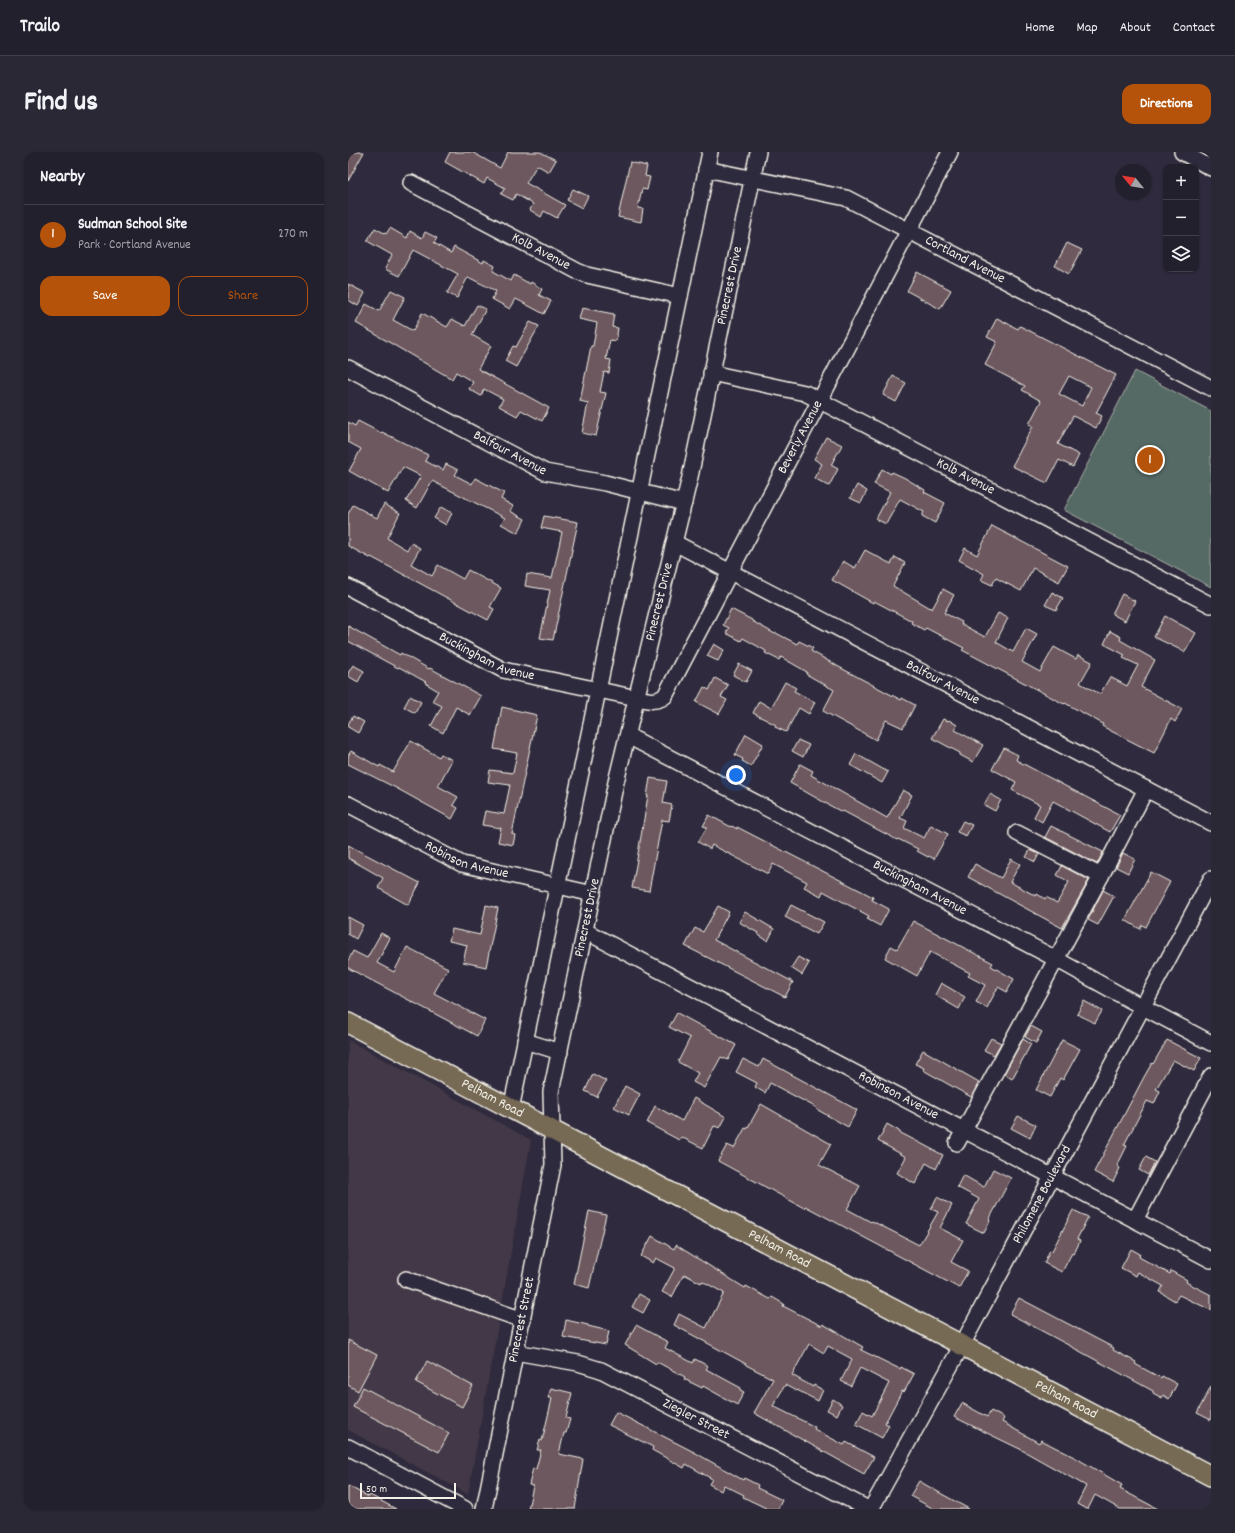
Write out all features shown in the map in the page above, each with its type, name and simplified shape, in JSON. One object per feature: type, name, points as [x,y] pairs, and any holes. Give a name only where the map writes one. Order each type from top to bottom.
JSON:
[{"type":"main road","name":"Pelham Road","points":[[348,1023],[1211,1476]]},
{"type":"street","points":[[511,1109],[710,152]]},
{"type":"street","name":"Pinecrest Drive","points":[[552,1130],[551,1092],[616,782],[684,503],[758,152]]},
{"type":"street","name":"Beverly Avenue","points":[[637,698],[655,701],[660,700],[665,696],[950,152]]},
{"type":"street","points":[[1182,152],[1211,168]]},
{"type":"street","name":"Cortland Avenue","points":[[706,169],[846,198],[1211,388]]},
{"type":"street","name":"Kolb Avenue","points":[[411,183],[576,271],[587,275],[680,296]]},
{"type":"street","name":"Balfour Avenue","points":[[348,368],[545,472],[639,491],[684,503]]},
{"type":"street","name":"Kolb Avenue","points":[[712,373],[805,393],[1211,605]]},
{"type":"street","name":"Balfour Avenue","points":[[674,543],[1211,823]]},
{"type":"street","name":"Buckingham Avenue","points":[[348,587],[503,670],[637,698]]},
{"type":"street","name":"Buckingham Avenue","points":[[628,736],[1056,959],[1211,1043]]},
{"type":"street","points":[[960,1137],[1101,876],[1146,789]]},
{"type":"street","name":"Robinson Avenue","points":[[348,804],[462,864],[593,894]]},
{"type":"street","points":[[1017,833],[1101,876]]},
{"type":"street","name":"Philomene Boulevard","points":[[871,1509],[962,1345],[1211,879]]},
{"type":"street","name":"Robinson Avenue","points":[[585,931],[960,1137],[1052,1176],[1211,1260]]},
{"type":"street","points":[[525,1041],[560,1052]]},
{"type":"street","points":[[1135,1220],[1211,1076]]},
{"type":"street","name":"Pinecrest Street","points":[[484,1509],[553,1166],[552,1130]]},
{"type":"street","points":[[406,1279],[523,1320]]},
{"type":"street","name":"Ziegler Street","points":[[516,1352],[578,1363],[601,1370],[868,1509]]},
{"type":"street","points":[[348,1447],[465,1509]]},
{"type":"shaded area","points":[[348,1040],[531,1140],[468,1494],[348,1430]]},
{"type":"green space","points":[[1135,371],[1211,411],[1211,587],[1064,510]]},
{"type":"building","points":[[348,152],[364,152],[348,181]]},
{"type":"building","points":[[450,152],[472,152],[500,168],[508,152],[540,152],[556,160],[549,172],[537,165],[526,183],[565,205],[557,218],[544,211],[541,217],[530,210],[533,204],[516,194],[513,200],[501,194],[505,188],[487,178],[484,184],[445,162]]},
{"type":"building","points":[[630,162],[647,166],[645,176],[650,177],[647,190],[642,189],[638,208],[643,209],[641,222],[618,217]]},
{"type":"building","points":[[573,189],[588,196],[582,208],[567,200]]},
{"type":"building","points":[[375,228],[386,234],[390,228],[407,238],[410,231],[422,238],[425,232],[437,238],[434,243],[451,253],[454,247],[483,263],[484,260],[495,266],[493,271],[511,281],[514,275],[530,284],[531,282],[542,289],[539,295],[551,301],[544,314],[516,299],[510,309],[492,299],[496,291],[468,277],[457,298],[447,293],[458,274],[413,250],[399,276],[385,269],[392,255],[367,241]]},
{"type":"building","points":[[1067,243],[1082,250],[1069,274],[1055,266]]},
{"type":"building","points":[[917,272],[951,290],[940,309],[907,291]]},
{"type":"building","points":[[348,284],[365,293],[358,306],[348,300]]},
{"type":"building","points":[[391,290],[405,297],[393,320],[413,331],[422,313],[447,327],[452,319],[465,326],[477,305],[486,309],[472,335],[491,346],[478,369],[549,408],[542,421],[521,410],[517,416],[499,406],[503,399],[484,389],[481,396],[469,389],[473,382],[456,372],[452,379],[356,323],[366,304],[379,311]]},
{"type":"building","points":[[582,308],[614,314],[612,327],[618,328],[616,341],[610,340],[606,359],[611,360],[609,373],[604,372],[600,392],[606,393],[596,436],[582,433],[588,403],[580,401],[597,323],[579,319]]},
{"type":"building","points":[[997,318],[1018,329],[1020,326],[1116,375],[1096,413],[1102,416],[1096,428],[1073,416],[1058,444],[1079,455],[1073,467],[1059,460],[1047,483],[1012,466],[1033,426],[1029,424],[1041,401],[1022,390],[1025,386],[985,365],[997,342],[987,337]],"holes":[[[1069,376],[1091,387],[1082,406],[1059,394]]]},
{"type":"building","points":[[530,322],[539,326],[516,367],[505,361],[513,346],[516,347]]},
{"type":"building","points":[[893,376],[906,383],[896,402],[883,395]]},
{"type":"building","points":[[358,421],[428,455],[425,461],[443,470],[446,464],[458,470],[455,475],[472,484],[475,478],[504,493],[501,499],[513,506],[510,511],[525,519],[518,533],[501,524],[505,518],[432,481],[417,508],[406,501],[421,476],[403,467],[388,493],[349,471],[361,449],[348,442],[348,422],[355,426]]},
{"type":"building","points":[[826,437],[842,445],[831,465],[838,469],[829,486],[814,478],[822,464],[814,459]]},
{"type":"building","points":[[882,469],[891,474],[892,472],[905,478],[925,490],[924,492],[945,503],[935,523],[922,516],[924,512],[900,499],[886,524],[876,519],[890,492],[874,484]]},
{"type":"building","points":[[857,485],[867,491],[861,503],[850,498]]},
{"type":"building","points":[[384,504],[400,513],[387,538],[407,550],[411,543],[420,548],[411,564],[432,576],[438,565],[463,579],[468,570],[501,588],[490,607],[494,609],[488,620],[348,546],[348,514],[353,505],[377,518]]},
{"type":"building","points":[[441,507],[452,513],[446,525],[434,518]]},
{"type":"building","points":[[544,516],[578,522],[553,640],[540,638],[550,590],[525,586],[527,574],[552,578],[562,532],[541,528]]},
{"type":"building","points":[[992,526],[1068,566],[1059,582],[1033,568],[1021,591],[996,578],[992,585],[981,580],[984,574],[959,560],[965,548],[977,555]]},
{"type":"building","points":[[865,550],[891,564],[895,557],[905,563],[893,586],[932,609],[943,589],[954,595],[944,613],[962,622],[961,624],[985,637],[998,613],[1008,618],[996,642],[1013,652],[1026,628],[1037,634],[1022,662],[1040,672],[1054,647],[1076,659],[1078,655],[1092,662],[1080,683],[1100,694],[1110,677],[1127,686],[1138,665],[1123,658],[1125,655],[1104,644],[1110,631],[1121,637],[1120,640],[1155,660],[1141,687],[1182,709],[1175,722],[1171,719],[1154,753],[1102,726],[1103,724],[1065,703],[1064,704],[962,650],[964,648],[926,628],[924,630],[911,623],[912,621],[874,601],[873,603],[832,580],[843,561],[855,568]]},
{"type":"building","points":[[1052,592],[1063,598],[1056,610],[1045,605]]},
{"type":"building","points":[[1122,594],[1135,601],[1125,621],[1112,614]]},
{"type":"building","points":[[731,609],[775,634],[776,633],[797,644],[799,641],[813,648],[811,651],[839,667],[901,700],[902,698],[915,705],[903,728],[886,720],[876,740],[823,711],[834,690],[806,674],[807,672],[781,657],[779,660],[765,653],[766,651],[743,638],[741,641],[726,633],[729,628],[723,625]]},
{"type":"building","points":[[1165,616],[1196,633],[1185,652],[1154,637]]},
{"type":"building","points":[[348,626],[400,655],[401,653],[481,696],[470,715],[456,707],[443,733],[431,726],[442,706],[432,701],[438,691],[425,683],[426,682],[399,667],[398,668],[348,641]]},
{"type":"building","points":[[714,644],[724,650],[718,661],[707,656]]},
{"type":"building","points":[[739,664],[752,671],[746,682],[733,675]]},
{"type":"building","points":[[353,665],[364,671],[358,682],[348,676],[348,673]]},
{"type":"building","points":[[715,678],[728,685],[721,697],[727,700],[719,714],[696,702],[704,687],[709,690]]},
{"type":"building","points":[[785,682],[796,688],[794,691],[815,702],[809,714],[799,708],[786,732],[753,713],[759,701],[771,708]]},
{"type":"building","points":[[410,696],[421,702],[415,713],[404,707]]},
{"type":"building","points":[[502,707],[537,715],[512,834],[515,835],[513,845],[498,842],[501,828],[482,825],[485,811],[504,814],[510,785],[488,782],[490,770],[513,773],[517,753],[494,749]]},
{"type":"building","points":[[353,716],[364,722],[358,733],[348,727],[348,724]]},
{"type":"building","points":[[943,719],[949,720],[957,725],[955,730],[983,745],[973,762],[932,738]]},
{"type":"building","points":[[746,734],[763,744],[751,766],[742,761],[743,759],[735,755]]},
{"type":"building","points":[[798,740],[809,745],[803,757],[792,751]]},
{"type":"building","points":[[411,741],[439,757],[441,754],[452,760],[438,786],[458,797],[453,805],[458,808],[452,819],[396,788],[348,764],[348,756],[351,751],[379,767],[380,765],[393,772]]},
{"type":"building","points":[[1004,748],[1018,755],[1016,760],[1120,815],[1110,832],[1053,801],[1042,822],[1034,817],[1040,805],[1012,790],[1016,782],[992,769]]},
{"type":"building","points":[[856,754],[888,772],[882,783],[850,765]]},
{"type":"building","points":[[800,764],[813,771],[811,775],[887,818],[903,790],[912,795],[900,818],[907,821],[904,828],[924,838],[931,825],[948,834],[934,859],[917,851],[918,849],[898,839],[897,840],[843,811],[842,812],[790,783]]},
{"type":"building","points":[[650,778],[667,781],[663,803],[672,805],[669,821],[662,820],[649,891],[632,888]]},
{"type":"building","points":[[990,794],[1001,800],[995,811],[984,805]]},
{"type":"building","points":[[709,815],[731,827],[732,826],[737,829],[737,827],[873,897],[872,900],[889,909],[880,926],[867,919],[869,916],[823,891],[821,896],[804,887],[807,882],[773,864],[768,874],[712,845],[710,849],[698,842],[707,827],[703,826]]},
{"type":"building","points":[[963,821],[972,825],[966,836],[957,832]]},
{"type":"building","points":[[1051,826],[1103,852],[1097,864],[1045,837]]},
{"type":"building","points":[[348,845],[420,883],[408,905],[378,888],[383,878],[348,858]]},
{"type":"building","points":[[1030,850],[1039,854],[1035,862],[1026,857]]},
{"type":"building","points":[[1123,853],[1135,859],[1128,873],[1116,867]]},
{"type":"building","points":[[1011,859],[1020,864],[1010,882],[1036,896],[1037,894],[1045,899],[1046,897],[1057,903],[1069,882],[1057,875],[1062,866],[1089,880],[1062,928],[968,877],[975,864],[1001,878]]},
{"type":"building","points":[[1151,872],[1170,882],[1146,927],[1142,925],[1140,929],[1125,920]]},
{"type":"building","points":[[1103,890],[1114,896],[1098,925],[1088,920]]},
{"type":"building","points":[[486,905],[498,908],[486,967],[463,962],[467,945],[449,941],[452,929],[480,935]]},
{"type":"building","points":[[791,905],[824,922],[817,934],[785,917]]},
{"type":"building","points":[[718,906],[729,912],[714,940],[793,982],[785,997],[685,946],[695,928],[703,932]]},
{"type":"building","points":[[745,912],[774,929],[768,941],[757,934],[758,933],[739,922]]},
{"type":"building","points":[[348,917],[363,925],[356,939],[348,934]]},
{"type":"building","points":[[913,921],[993,963],[991,966],[1014,979],[1007,992],[998,987],[987,1008],[976,1002],[985,985],[968,976],[970,973],[930,952],[917,976],[885,958],[891,946],[897,949]]},
{"type":"building","points":[[381,933],[390,938],[377,963],[394,972],[407,947],[448,968],[434,993],[485,1020],[477,1036],[348,968],[348,961],[353,951],[367,958]]},
{"type":"building","points":[[798,957],[809,963],[802,975],[791,968]]},
{"type":"building","points":[[941,983],[965,997],[959,1009],[935,995]]},
{"type":"building","points":[[1084,1001],[1102,1011],[1095,1023],[1077,1014]]},
{"type":"building","points":[[677,1013],[736,1045],[728,1060],[721,1057],[704,1088],[693,1082],[698,1073],[678,1062],[690,1038],[669,1027]]},
{"type":"building","points":[[1031,1026],[1042,1032],[1036,1043],[1025,1037]]},
{"type":"building","points":[[991,1038],[1001,1043],[994,1055],[984,1050]]},
{"type":"building","points":[[1023,1039],[1031,1044],[1012,1079],[1004,1074]]},
{"type":"building","points":[[1062,1040],[1080,1049],[1063,1080],[1060,1078],[1050,1097],[1036,1090]]},
{"type":"building","points":[[1167,1040],[1201,1058],[1194,1071],[1173,1060],[1156,1089],[1160,1091],[1154,1104],[1147,1101],[1124,1145],[1127,1146],[1117,1166],[1120,1168],[1113,1182],[1094,1172],[1144,1077]]},
{"type":"building","points":[[923,1050],[979,1082],[971,1097],[915,1064]]},
{"type":"building","points":[[743,1059],[759,1067],[763,1059],[857,1110],[848,1127],[816,1109],[817,1108],[770,1083],[765,1093],[755,1087],[757,1083],[736,1072]]},
{"type":"building","points":[[593,1074],[606,1081],[597,1097],[585,1091]]},
{"type":"building","points":[[625,1086],[640,1094],[629,1115],[614,1107]]},
{"type":"building","points":[[694,1098],[726,1117],[720,1128],[714,1126],[703,1148],[681,1137],[679,1140],[647,1123],[655,1106],[682,1121]]},
{"type":"building","points":[[761,1104],[831,1144],[819,1165],[860,1186],[847,1209],[871,1222],[872,1221],[919,1245],[938,1212],[931,1209],[937,1197],[952,1205],[940,1228],[963,1240],[951,1262],[968,1271],[959,1288],[805,1206],[804,1208],[718,1161],[727,1145],[734,1148]]},
{"type":"building","points":[[1018,1116],[1036,1125],[1030,1138],[1011,1128]]},
{"type":"building","points":[[887,1124],[943,1155],[936,1169],[926,1163],[915,1184],[897,1173],[906,1157],[878,1141]]},
{"type":"building","points":[[1146,1157],[1155,1162],[1148,1175],[1139,1170]]},
{"type":"building","points":[[993,1169],[1011,1178],[989,1220],[990,1221],[984,1233],[966,1224],[979,1199],[957,1187],[963,1175],[984,1187]]},
{"type":"building","points":[[1073,1210],[1088,1217],[1077,1239],[1080,1241],[1074,1254],[1072,1253],[1062,1272],[1044,1263],[1050,1250],[1052,1251]]},
{"type":"building","points":[[589,1211],[606,1215],[589,1288],[574,1284]]},
{"type":"building","points":[[652,1236],[674,1249],[676,1245],[745,1288],[746,1286],[770,1299],[772,1297],[784,1304],[783,1306],[822,1326],[823,1324],[863,1347],[861,1350],[900,1369],[901,1367],[914,1374],[904,1392],[902,1391],[885,1423],[889,1425],[882,1438],[856,1424],[863,1411],[872,1416],[889,1383],[860,1368],[851,1386],[841,1381],[852,1359],[828,1346],[824,1353],[809,1344],[792,1375],[813,1387],[814,1385],[823,1390],[818,1401],[785,1385],[773,1406],[815,1427],[814,1429],[844,1445],[846,1442],[874,1457],[864,1474],[754,1413],[773,1379],[674,1325],[679,1314],[706,1328],[724,1293],[702,1281],[701,1283],[684,1274],[672,1297],[662,1292],[675,1268],[656,1258],[653,1263],[641,1256]]},
{"type":"building","points":[[1131,1249],[1140,1254],[1139,1257],[1170,1274],[1171,1271],[1187,1280],[1186,1282],[1211,1295],[1211,1310],[1179,1295],[1175,1301],[1160,1292],[1163,1286],[1138,1272],[1136,1276],[1121,1268]]},
{"type":"building","points":[[639,1294],[650,1300],[643,1313],[632,1307]]},
{"type":"building","points":[[1019,1298],[1114,1348],[1113,1350],[1136,1362],[1135,1364],[1161,1378],[1162,1376],[1177,1384],[1169,1399],[1163,1395],[1162,1398],[1153,1393],[1153,1391],[1010,1314]]},
{"type":"building","points":[[566,1320],[609,1331],[606,1345],[563,1337]]},
{"type":"building","points":[[636,1325],[668,1342],[665,1348],[693,1363],[695,1359],[708,1366],[706,1369],[741,1388],[740,1390],[744,1392],[737,1405],[703,1386],[702,1388],[684,1379],[685,1377],[657,1362],[656,1364],[625,1345]]},
{"type":"building","points":[[348,1340],[377,1355],[358,1391],[348,1385]]},
{"type":"building","points":[[427,1361],[473,1386],[462,1407],[416,1382]]},
{"type":"building","points":[[1211,1386],[1211,1420],[1197,1413]]},
{"type":"building","points":[[363,1387],[449,1433],[439,1452],[353,1407]]},
{"type":"building","points":[[551,1388],[572,1393],[566,1418],[570,1419],[566,1433],[564,1433],[559,1454],[583,1459],[575,1509],[528,1509],[533,1486],[529,1485],[533,1468],[536,1469],[541,1450],[537,1450],[540,1440],[542,1441],[551,1403],[552,1398],[548,1398]]},
{"type":"building","points":[[833,1399],[842,1405],[837,1415],[827,1410]]},
{"type":"building","points":[[962,1403],[987,1417],[991,1411],[1004,1418],[1002,1422],[1039,1443],[1041,1440],[1076,1458],[1122,1485],[1120,1489],[1158,1509],[1120,1509],[1095,1495],[1088,1509],[1086,1509],[1077,1504],[1086,1486],[1020,1449],[954,1417]]},
{"type":"building","points":[[616,1412],[694,1452],[743,1480],[744,1478],[758,1485],[757,1488],[782,1500],[778,1509],[768,1509],[743,1497],[744,1495],[724,1485],[721,1491],[709,1484],[712,1479],[686,1464],[684,1468],[652,1450],[653,1447],[609,1425]]},
{"type":"building","points":[[919,1481],[969,1509],[934,1509],[910,1496]]},
{"type":"building","points":[[348,1486],[369,1497],[370,1495],[396,1509],[356,1509],[348,1505]]},
{"type":"place","name":"Sudman School Site","points":[[1150,460]]}]
